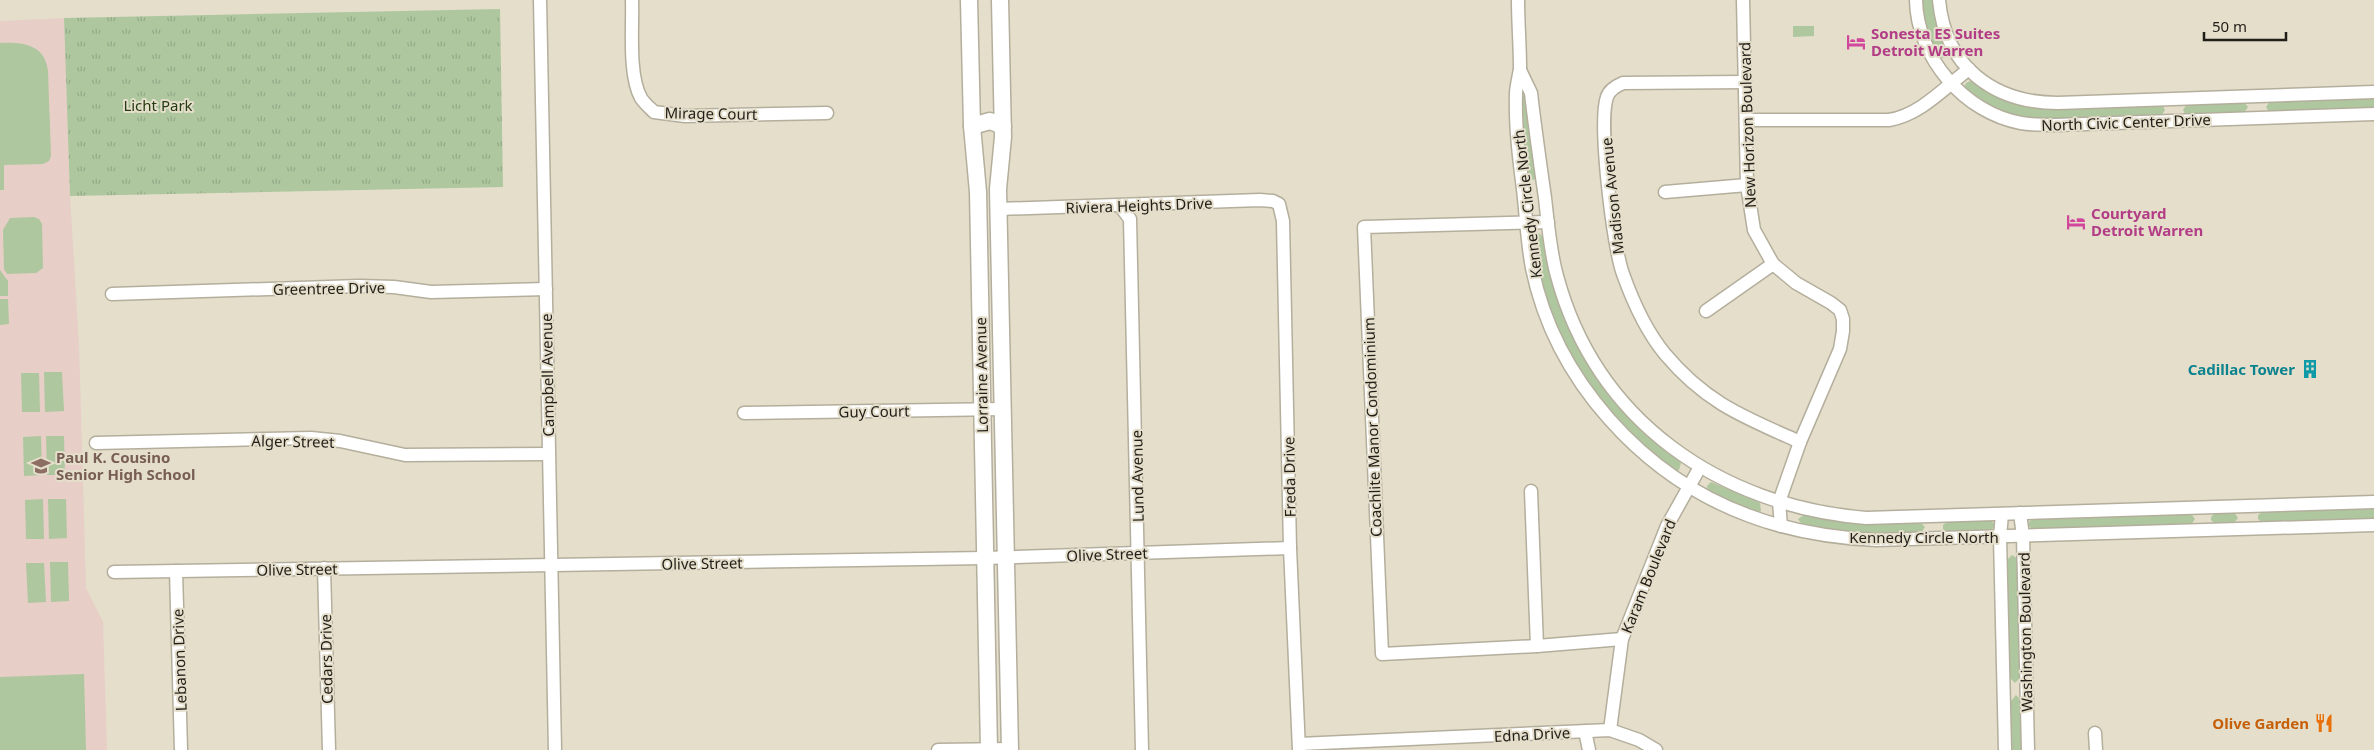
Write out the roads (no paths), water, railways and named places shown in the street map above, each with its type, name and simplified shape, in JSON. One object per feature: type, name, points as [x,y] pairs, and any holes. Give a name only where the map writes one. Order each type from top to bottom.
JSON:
[{"type":"street","name":"Campbell Avenue","points":[[540,0],[555,750]]},
{"type":"street","name":"Mirage Court","points":[[632,0],[636,79],[641,98],[654,112],[685,116],[827,113]]},
{"type":"street","name":"Lorraine Avenue","points":[[969,0],[972,126],[978,192],[990,750]]},
{"type":"street","name":"Lorraine Avenue","points":[[1000,0],[1003,126],[998,179],[1010,750]]},
{"type":"street","name":"Kennedy Circle North","points":[[1518,0],[1520,70],[1516,94],[1517,132],[1526,223],[1536,286],[1548,318],[1572,367],[1594,401],[1619,430],[1647,456],[1688,486],[1724,506],[1781,526],[1820,535],[1858,539],[1934,539],[2374,525]]},
{"type":"street","name":"New Horizon Boulevard","points":[[1743,0],[1747,185],[1754,230],[1773,264],[1796,283],[1840,310],[1843,319],[1840,349],[1800,442],[1779,502],[1781,526]]},
{"type":"street","name":"North Civic Center Drive","points":[[1916,0],[1918,19],[1927,47],[1951,82],[1960,92],[1987,110],[2013,121],[2037,125],[2374,114]]},
{"type":"street","name":"North Civic Center Drive","points":[[1939,0],[1946,31],[1958,57],[1969,69],[2000,92],[2026,101],[2042,103],[2374,92]]},
{"type":"street","points":[[1746,120],[1889,120],[1901,118],[1919,109],[1969,69]]},
{"type":"street","name":"Kennedy Circle North","points":[[1520,70],[1531,93],[1557,276],[1567,306],[1589,353],[1609,384],[1634,413],[1660,438],[1700,467],[1733,485],[1779,502],[1816,512],[1849,516],[1933,516],[2374,502]]},
{"type":"street","name":"Madison Avenue","points":[[1745,82],[1623,83],[1612,89],[1607,96],[1605,120],[1616,246],[1622,273],[1640,316],[1665,353],[1693,384],[1735,414],[1800,442]]},
{"type":"street","points":[[972,126],[990,121],[1003,126]]},
{"type":"street","points":[[1665,192],[1747,185]]},
{"type":"street","name":"Riviera Heights Drive","points":[[999,210],[1260,200],[1279,204]]},
{"type":"street","name":"Freda Drive","points":[[1279,204],[1283,221],[1290,548],[1299,747]]},
{"type":"street","name":"Lund Avenue","points":[[1120,206],[1130,219],[1142,750]]},
{"type":"street","name":"Coachlite Manor Condominium","points":[[1548,222],[1364,227],[1382,654],[1537,646],[1622,639]]},
{"type":"street","points":[[1706,311],[1773,264]]},
{"type":"street","name":"Greentree Drive","points":[[112,294],[359,286],[394,287],[431,292],[546,289]]},
{"type":"street","name":"Guy Court","points":[[744,413],[1003,410]]},
{"type":"street","name":"Alger Street","points":[[96,443],[312,438],[340,441],[405,455],[548,454]]},
{"type":"street","name":"Karam Boulevard","points":[[1610,730],[1622,639],[1653,557],[1688,486],[1700,467]]},
{"type":"street","points":[[1531,491],[1537,646]]},
{"type":"street","points":[[2247,506],[2248,529]]},
{"type":"street","points":[[2204,507],[2205,530]]},
{"type":"street","name":"Washington Boulevard","points":[[2020,513],[2023,536],[2028,750]]},
{"type":"street","name":"Washington Boulevard","points":[[2002,514],[2000,537],[2005,750]]},
{"type":"street","points":[[1933,516],[1934,539]]},
{"type":"street","name":"Olive Street","points":[[114,572],[985,558],[1290,548]]},
{"type":"street","name":"Cedars Drive","points":[[324,568],[329,750]]},
{"type":"street","name":"Lebanon Drive","points":[[176,571],[181,750]]},
{"type":"street","points":[[1610,730],[1634,738],[1656,750]]},
{"type":"street","name":"Edna Drive","points":[[1299,747],[1449,744],[1610,730]]},
{"type":"street","name":"Edna Drive","points":[[1585,731],[1589,750]]},
{"type":"street","points":[[2095,733],[2096,750]]},
{"type":"street","points":[[1629,750],[1634,738]]},
{"type":"street","points":[[938,750],[1010,750]]},
{"type":"place","name":"Sonesta ES Suites Detroit Warren","points":[[1856,42]]},
{"type":"place","name":"Courtyard Detroit Warren","points":[[2076,222]]},
{"type":"place","name":"Cadillac Tower","points":[[2310,369]]},
{"type":"place","name":"Paul K. Cousino Senior High School","points":[[41,466]]},
{"type":"place","name":"Olive Garden","points":[[2324,723]]},
{"type":"park label","name":"Licht Park","points":[[158,105]]}]
